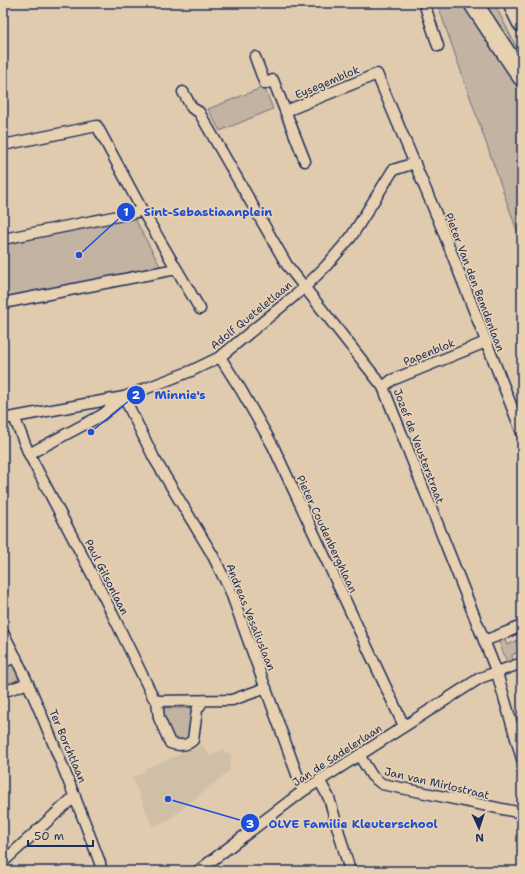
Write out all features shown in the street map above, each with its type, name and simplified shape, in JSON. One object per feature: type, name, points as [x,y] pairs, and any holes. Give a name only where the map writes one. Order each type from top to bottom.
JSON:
[{"type":"highway","points":[[473,3],[522,77]]},
{"type":"highway","points":[[512,3],[522,22]]},
{"type":"street","points":[[424,3],[438,46]]},
{"type":"street","name":"Eysegemblok","points":[[255,58],[265,84],[273,80],[305,162]]},
{"type":"street","name":"Eysegemblok","points":[[286,111],[377,74],[405,140]]},
{"type":"street","name":"Jozef de Veusterstraat","points":[[183,92],[192,108],[198,112],[287,265],[382,387],[497,673],[522,759]]},
{"type":"street","points":[[3,145],[97,126],[142,210],[200,309]]},
{"type":"street","name":"Pieter Van den Bemdenlaan","points":[[405,140],[522,433]]},
{"type":"street","name":"Adolf Queteletlaan","points":[[3,419],[124,396],[191,371],[220,357],[304,288],[351,237],[392,170],[415,163]]},
{"type":"street","points":[[3,239],[142,210]]},
{"type":"street","points":[[3,303],[176,269]]},
{"type":"street","name":"Papenblok","points":[[382,387],[392,380],[486,342]]},
{"type":"street","name":"Pieter Coudenberghlaan","points":[[220,357],[273,446],[404,726]]},
{"type":"street","points":[[29,454],[102,415],[124,396]]},
{"type":"street","name":"Andreas Vesaliuslaan","points":[[124,396],[154,458],[212,554],[230,590],[303,791]]},
{"type":"street","name":"Paul Gilsonlaan","points":[[14,417],[29,454],[106,601],[153,698],[157,701],[159,718],[170,743],[176,745],[191,743],[193,740],[197,710],[203,701]]},
{"type":"street","points":[[484,641],[522,626]]},
{"type":"street","name":"Ter Borchtlaan","points":[[3,633],[28,683],[76,796],[100,863],[101,871]]},
{"type":"street","points":[[3,662],[16,657]]},
{"type":"street","name":"Jan de Sadelerlaan","points":[[198,871],[319,780],[480,678],[522,663]]},
{"type":"street","points":[[3,692],[28,683]]},
{"type":"street","points":[[157,701],[232,700],[266,688]]},
{"type":"street","name":"Jan van Mirlostraat","points":[[359,755],[372,776],[382,784],[522,814]]},
{"type":"street","points":[[319,780],[329,798],[350,871]]},
{"type":"street","points":[[3,862],[76,796]]},
{"type":"shaded area","points":[[437,3],[494,3],[522,58],[522,240],[516,228]]},
{"type":"shaded area","points":[[264,87],[273,109],[220,131],[208,109]]},
{"type":"shaded area","points":[[134,217],[160,266],[3,298],[3,244]]},
{"type":"shaded area","points":[[504,638],[507,645],[522,639],[522,651],[512,655],[513,663],[508,664],[498,640]]},
{"type":"shaded area","points":[[10,663],[19,675],[16,681],[3,688],[3,664]]},
{"type":"shaded area","points":[[163,708],[194,708],[193,728],[186,739],[181,741],[170,737],[161,710]]},
{"type":"shaded area","points":[[202,745],[211,756],[222,749],[226,753],[228,752],[231,757],[229,771],[166,822],[152,826],[132,777],[145,772],[144,769]]},
{"type":"place","name":"Sint-Sebastiaanplein","points":[[79,255]]},
{"type":"place","name":"Minnie's","points":[[91,432]]},
{"type":"place","name":"OLVE Familie Kleuterschool","points":[[168,799]]}]
